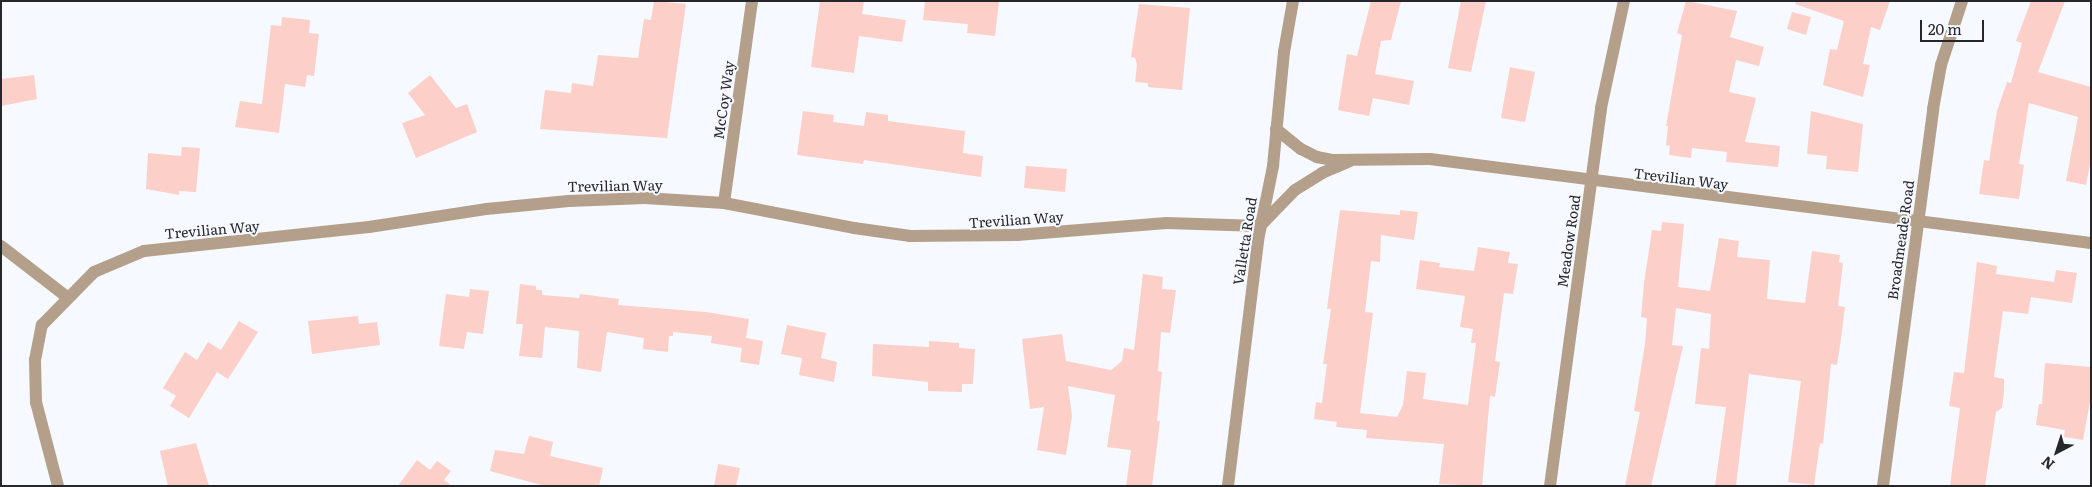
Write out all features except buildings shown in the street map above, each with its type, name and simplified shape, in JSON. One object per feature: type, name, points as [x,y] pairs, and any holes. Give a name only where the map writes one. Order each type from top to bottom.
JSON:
[{"type":"street","name":"McCoy Way","points":[[724,203],[752,1]]},
{"type":"street","name":"Valletta Road","points":[[1228,486],[1260,226],[1272,166],[1293,1]]},
{"type":"street","name":"Meadow Road","points":[[1550,486],[1601,108],[1624,1]]},
{"type":"street","name":"Broadmeade Road","points":[[1883,486],[1917,223],[1941,65],[1962,1]]},
{"type":"street","name":"Trevilian Way","points":[[1276,129],[1316,157],[1350,161],[1430,159],[1591,182],[2091,243]]},
{"type":"street","points":[[1260,226],[1295,190],[1322,172],[1350,161]]},
{"type":"street","name":"Trevilian Way","points":[[58,486],[39,421],[34,368],[42,325],[67,297],[94,272],[118,260],[162,248],[369,228],[569,201],[645,198],[724,203],[854,228],[918,236],[1017,235],[1167,222],[1260,226]]},
{"type":"street","points":[[1,246],[67,297]]}]
